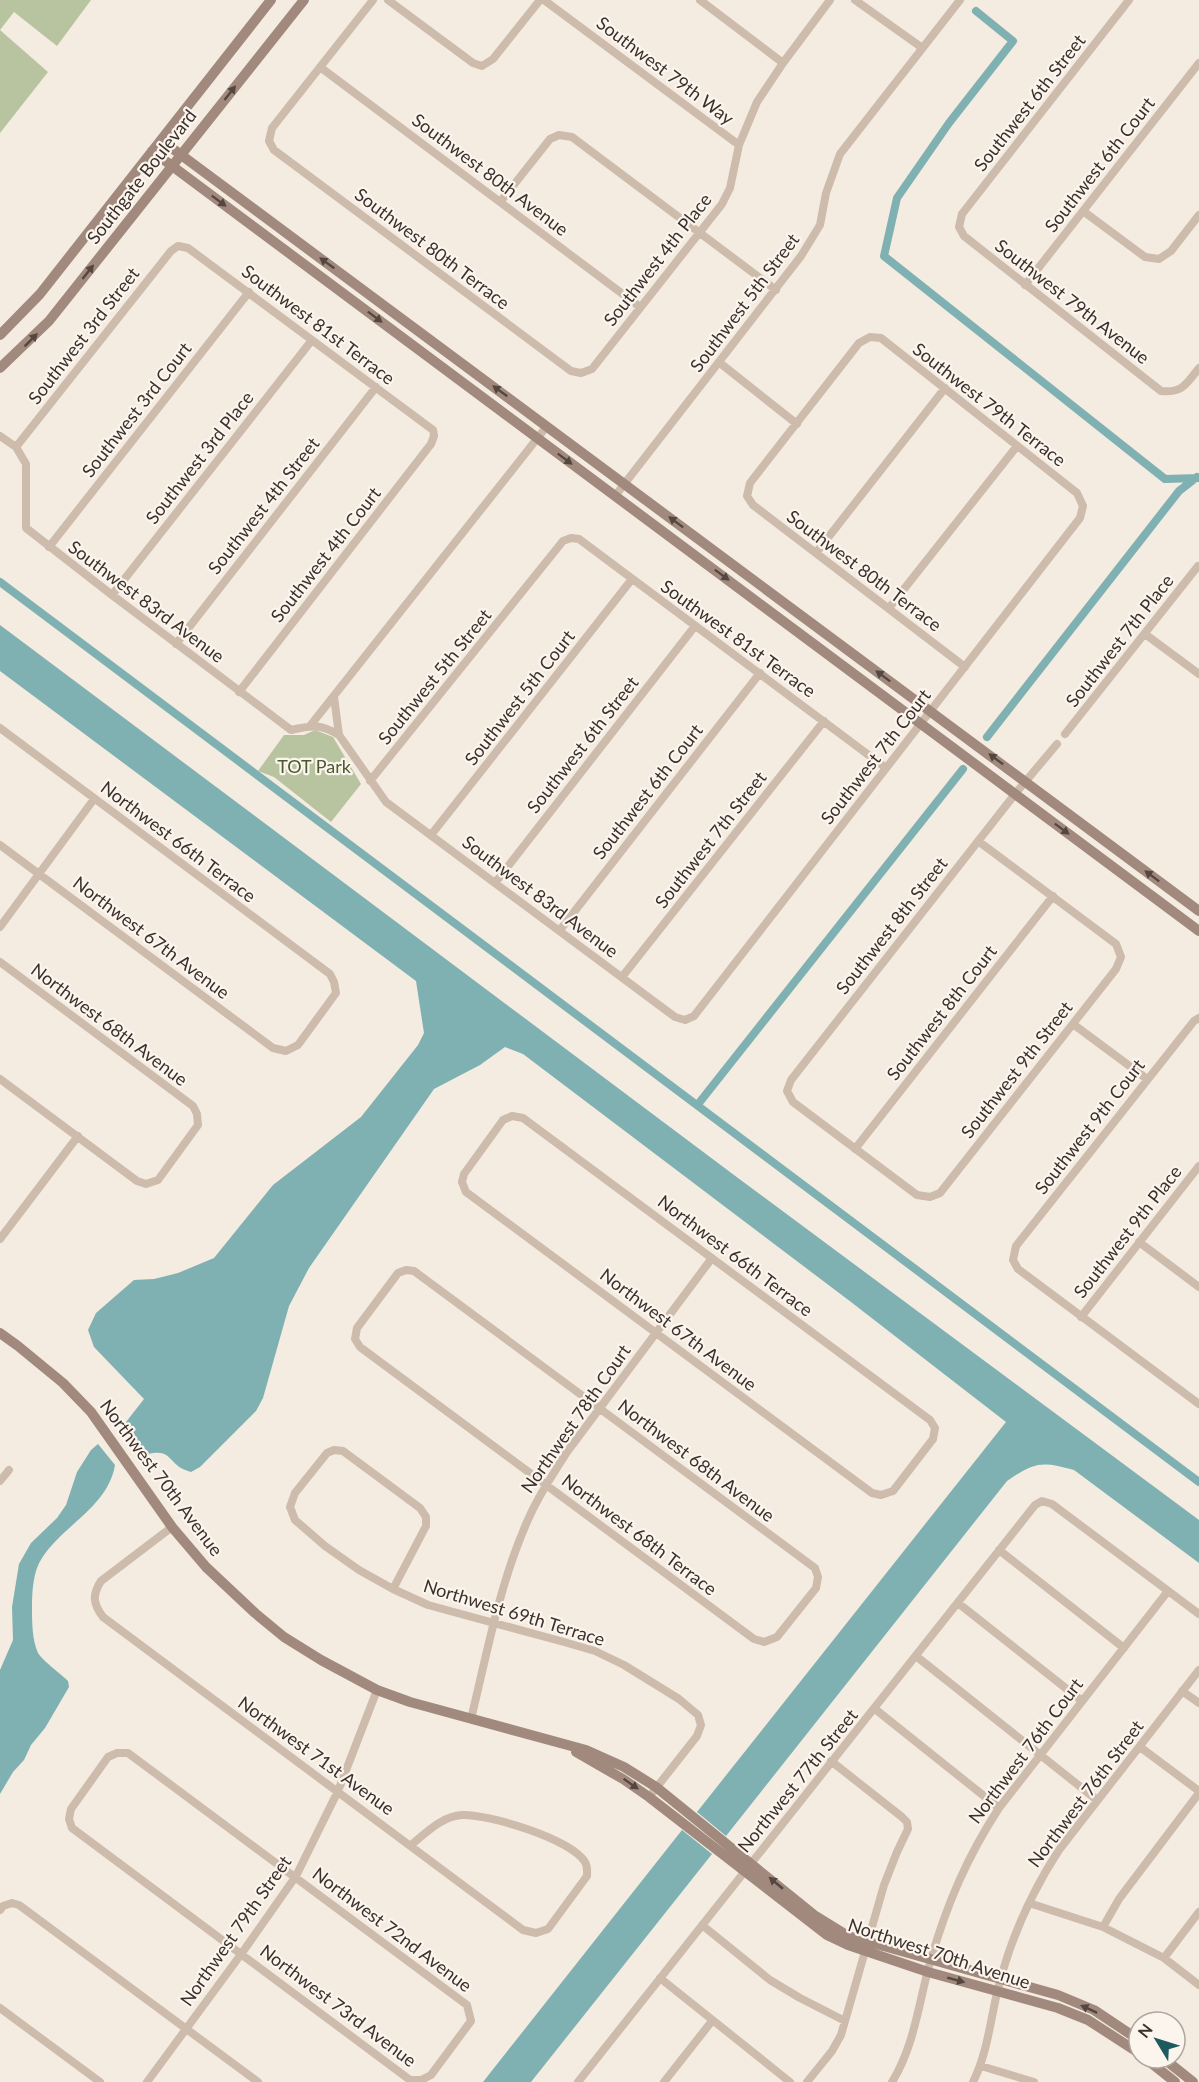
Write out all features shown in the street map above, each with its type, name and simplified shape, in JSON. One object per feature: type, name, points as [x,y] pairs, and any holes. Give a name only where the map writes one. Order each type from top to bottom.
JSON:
[{"type":"street","name":"Southgate Boulevard","points":[[0,335],[40,294],[271,0]]},
{"type":"street","name":"Southgate Boulevard","points":[[0,368],[50,321],[304,0]]},
{"type":"street","points":[[320,67],[373,0]]},
{"type":"street","points":[[388,0],[472,63],[482,66],[493,59],[542,0]]},
{"type":"street","name":"Southwest 79th Way","points":[[542,0],[739,145]]},
{"type":"street","points":[[700,0],[783,63]]},
{"type":"street","name":"Southwest 4th Place","points":[[581,373],[592,369],[722,204],[730,188],[739,145],[757,102],[830,0]]},
{"type":"street","points":[[855,0],[921,47]]},
{"type":"street","name":"Southwest 5th Street","points":[[615,496],[801,256],[820,225],[826,193],[840,154],[921,47],[960,0]]},
{"type":"street","name":"Southwest 6th Street","points":[[959,227],[962,214],[1129,0]]},
{"type":"street","name":"Southwest 6th Court","points":[[1025,285],[1199,63]]},
{"type":"street","name":"Southwest 80th Terrace","points":[[320,67],[273,128],[269,141],[274,150],[571,371],[581,373]]},
{"type":"street","name":"Southwest 80th Avenue","points":[[320,67],[640,307]]},
{"type":"street","points":[[501,201],[550,139],[559,135],[572,137],[776,290]]},
{"type":"street","points":[[161,140],[1199,911]]},
{"type":"street","points":[[152,151],[1199,931]]},
{"type":"street","points":[[1083,211],[1145,257],[1159,259],[1172,251],[1199,215]]},
{"type":"street","name":"Southwest 79th Avenue","points":[[959,227],[964,236],[1161,391],[1173,392],[1183,388],[1199,368]]},
{"type":"street","name":"Southwest 81st Terrace","points":[[178,246],[188,248],[249,292],[433,430],[434,436]]},
{"type":"street","name":"Southwest 3rd Street","points":[[16,447],[163,260],[178,246]]},
{"type":"street","name":"Southwest 3rd Court","points":[[49,547],[249,292]]},
{"type":"street","name":"Southwest 79th Terrace","points":[[797,424],[860,343],[870,337],[881,338],[1077,493],[1083,506]]},
{"type":"street","name":"Southwest 3rd Place","points":[[112,595],[312,340]]},
{"type":"street","points":[[720,363],[797,424]]},
{"type":"street","name":"Southwest 4th Street","points":[[176,644],[376,387]]},
{"type":"street","points":[[816,553],[945,388]]},
{"type":"street","name":"Southwest 80th Terrace","points":[[797,424],[750,483],[747,496],[753,506],[964,667]]},
{"type":"street","points":[[310,726],[548,426]]},
{"type":"street","points":[[0,436],[16,447]]},
{"type":"street","name":"Southwest 4th Court","points":[[239,692],[431,444],[434,436]]},
{"type":"street","points":[[889,608],[1017,446]]},
{"type":"street","name":"Southwest 83rd Avenue","points":[[16,447],[26,464],[26,528],[291,730],[310,726],[326,727],[339,735],[386,802],[675,1017],[685,1020]]},
{"type":"street","name":"Southwest 7th Court","points":[[685,1020],[694,1016],[1080,518],[1083,506]]},
{"type":"street","name":"Southwest 5th Street","points":[[370,781],[563,541],[571,538]]},
{"type":"street","name":"Southwest 81st Terrace","points":[[571,538],[579,539],[886,768]]},
{"type":"street","name":"Southwest 7th Place","points":[[1065,734],[1198,566]]},
{"type":"street","name":"Southwest 5th Court","points":[[431,835],[632,579]]},
{"type":"street","name":"Southwest 6th Street","points":[[495,883],[695,626]]},
{"type":"street","points":[[1145,634],[1199,674]]},
{"type":"street","name":"Southwest 6th Court","points":[[560,930],[760,673]]},
{"type":"street","name":"Southwest 83rd Avenue","points":[[334,697],[339,735]]},
{"type":"street","name":"Southwest 7th Street","points":[[622,977],[824,721]]},
{"type":"street","name":"Northwest 66th Terrace","points":[[0,728],[330,974],[336,993],[298,1045],[286,1051]]},
{"type":"street","points":[[1026,782],[1057,744]]},
{"type":"street","name":"Southwest 8th Street","points":[[855,1149],[793,1102],[787,1091],[790,1080],[1026,782]]},
{"type":"street","points":[[0,927],[94,799]]},
{"type":"street","points":[[978,841],[1053,896]]},
{"type":"street","name":"Northwest 67th Avenue","points":[[0,845],[273,1048],[286,1051]]},
{"type":"street","name":"Southwest 9th Street","points":[[855,1149],[917,1195],[930,1197],[940,1193],[1073,1024],[1116,969],[1121,957],[1116,944],[1053,896]]},
{"type":"street","name":"Southwest 8th Court","points":[[855,1149],[1053,896]]},
{"type":"street","name":"Northwest 68th Avenue","points":[[0,962],[193,1106],[197,1114],[198,1125],[158,1180],[146,1184],[137,1180],[78,1137]]},
{"type":"street","name":"Southwest 9th Court","points":[[1081,1317],[1018,1269],[1013,1260],[1016,1246],[1147,1079],[1194,1021],[1199,1018]]},
{"type":"street","points":[[1073,1024],[1147,1079]]},
{"type":"street","points":[[0,1239],[78,1137],[1,1081]]},
{"type":"street","name":"Northwest 66th Terrace","points":[[462,1182],[464,1174],[503,1120],[512,1116],[523,1118],[930,1420],[935,1428],[933,1439],[893,1491],[881,1495]]},
{"type":"street","name":"Southwest 9th Place","points":[[1081,1317],[1199,1166]]},
{"type":"street","name":"Northwest 67th Avenue","points":[[462,1182],[466,1192],[872,1493],[881,1495]]},
{"type":"street","points":[[1139,1242],[1199,1287]]},
{"type":"street","name":"Northwest 78th Court","points":[[471,1719],[494,1623],[514,1555],[531,1512],[546,1485],[599,1408],[712,1258]]},
{"type":"street","name":"Northwest 68th Avenue","points":[[355,1339],[357,1328],[398,1273],[406,1270],[414,1271],[815,1568],[818,1577],[816,1588],[777,1636],[764,1642]]},
{"type":"street","points":[[1081,1317],[1199,1404]]},
{"type":"street","name":"Northwest 70th Avenue","points":[[0,1334],[63,1383],[91,1412],[172,1527],[206,1567],[284,1637],[377,1690],[422,1706],[586,1750],[624,1767],[656,1787],[748,1867]]},
{"type":"street","name":"Northwest 68th Terrace","points":[[355,1339],[360,1347],[546,1485],[754,1639],[764,1642]]},
{"type":"street","name":"Northwest 69th Terrace","points":[[393,1589],[426,1526],[426,1517],[420,1508],[344,1451],[334,1450],[327,1453],[295,1493],[290,1506],[296,1520],[325,1546],[393,1589],[428,1605],[596,1651],[624,1665],[679,1699],[698,1715],[701,1725],[697,1736],[656,1787]]},
{"type":"street","points":[[0,1481],[9,1470]]},
{"type":"street","name":"Northwest 77th Street","points":[[578,2082],[1035,1505],[1042,1501],[1052,1504],[1168,1591]]},
{"type":"street","name":"Northwest 71st Avenue","points":[[172,1527],[101,1581],[95,1590],[93,1599],[103,1617],[523,1930],[536,1933],[548,1929],[587,1876],[588,1867],[584,1860],[569,1849],[543,1835],[477,1816],[461,1815],[447,1819],[434,1826],[411,1845]]},
{"type":"street","points":[[999,1550],[1124,1648]]},
{"type":"street","points":[[1168,1591],[1199,1614]]},
{"type":"street","name":"Northwest 76th Court","points":[[892,2082],[909,2045],[931,1960],[958,1879],[976,1844],[999,1808],[1168,1591]]},
{"type":"street","points":[[958,1603],[1082,1701]]},
{"type":"street","points":[[916,1656],[1097,1800]]},
{"type":"street","name":"Northwest 76th Street","points":[[973,2082],[981,2066],[997,1991],[1020,1921],[1042,1876],[1097,1800],[1199,1670]]},
{"type":"street","name":"Northwest 79th Street","points":[[147,2082],[296,1876],[338,1791],[377,1690]]},
{"type":"street","points":[[1182,1691],[1199,1703]]},
{"type":"street","points":[[875,1709],[999,1808]]},
{"type":"street","name":"Northwest 70th Avenue","points":[[563,1743],[623,1779],[814,1915],[866,1946],[928,1972],[1058,2008],[1088,2020],[1127,2046]]},
{"type":"street","points":[[1103,1927],[1119,1899],[1199,1792],[1140,1747]]},
{"type":"street","name":"Northwest 72nd Avenue","points":[[69,1819],[71,1809],[108,1757],[117,1753],[128,1753],[296,1876],[467,2005],[471,2012],[471,2021],[430,2075],[421,2080]]},
{"type":"street","points":[[807,2082],[832,2050],[841,2034],[884,1885],[908,1829],[907,1822],[831,1761]]},
{"type":"street","points":[[649,1797],[656,1787]]},
{"type":"street","name":"Northwest 73rd Avenue","points":[[69,1819],[72,1828],[410,2080],[421,2080]]},
{"type":"street","points":[[0,1910],[3,1906],[12,1903],[19,1905],[258,2082]]},
{"type":"street","points":[[1029,1903],[1103,1927],[1164,1958],[1199,1984]]},
{"type":"street","points":[[1164,1958],[1199,1912]]},
{"type":"street","points":[[702,1925],[770,1980],[845,2021]]},
{"type":"street","name":"Northwest 70th Avenue","points":[[866,1946],[931,1960],[1067,1999],[1102,2015],[1127,2032]]},
{"type":"street","points":[[660,1978],[790,2082]]},
{"type":"street","points":[[0,2008],[100,2082]]},
{"type":"street","points":[[665,2082],[712,2021]]},
{"type":"street","points":[[981,2066],[1034,2082]]},
{"type":"street","points":[[1160,2070],[1175,2082]]},
{"type":"street","points":[[1178,2070],[1193,2082]]},
{"type":"green space","points":[[0,0],[91,0],[57,46],[14,12],[0,30]]},
{"type":"green space","points":[[0,30],[48,72],[0,133]]},
{"type":"green space","name":"TOT Park","points":[[315,730],[333,737],[361,784],[331,822],[274,777],[258,771],[284,735],[304,735]]},
{"type":"water","points":[[0,625],[1199,1520],[1199,1563],[1074,1470],[1054,1465],[1039,1465],[1025,1470],[1007,1481],[726,1836],[697,1812],[1006,1422],[523,1054],[505,1047],[480,1065],[434,1089],[309,1268],[289,1306],[263,1398],[256,1411],[200,1467],[191,1472],[177,1465],[164,1454],[138,1457],[119,1431],[144,1399],[94,1347],[88,1330],[96,1313],[134,1280],[154,1279],[178,1273],[214,1258],[273,1185],[361,1117],[418,1045],[424,1033],[416,981],[0,671]]},
{"type":"water","points":[[98,1444],[115,1465],[111,1480],[104,1493],[61,1535],[42,1558],[35,1575],[33,1588],[32,1624],[36,1648],[44,1660],[68,1681],[69,1687],[45,1728],[31,1745],[24,1760],[13,1772],[0,1794],[0,1670],[13,1640],[12,1607],[19,1564],[31,1543],[57,1518],[66,1505],[77,1472],[91,1450]]},
{"type":"water","points":[[682,1830],[712,1854],[531,2082],[483,2082]]},
{"type":"waterway","points":[[976,11],[1013,41],[949,123],[897,198],[884,256],[1165,479],[1199,478]]},
{"type":"waterway","points":[[987,737],[1179,491],[1197,477]]},
{"type":"waterway","points":[[0,582],[1199,1482]]},
{"type":"waterway","points":[[699,1103],[963,769]]}]
